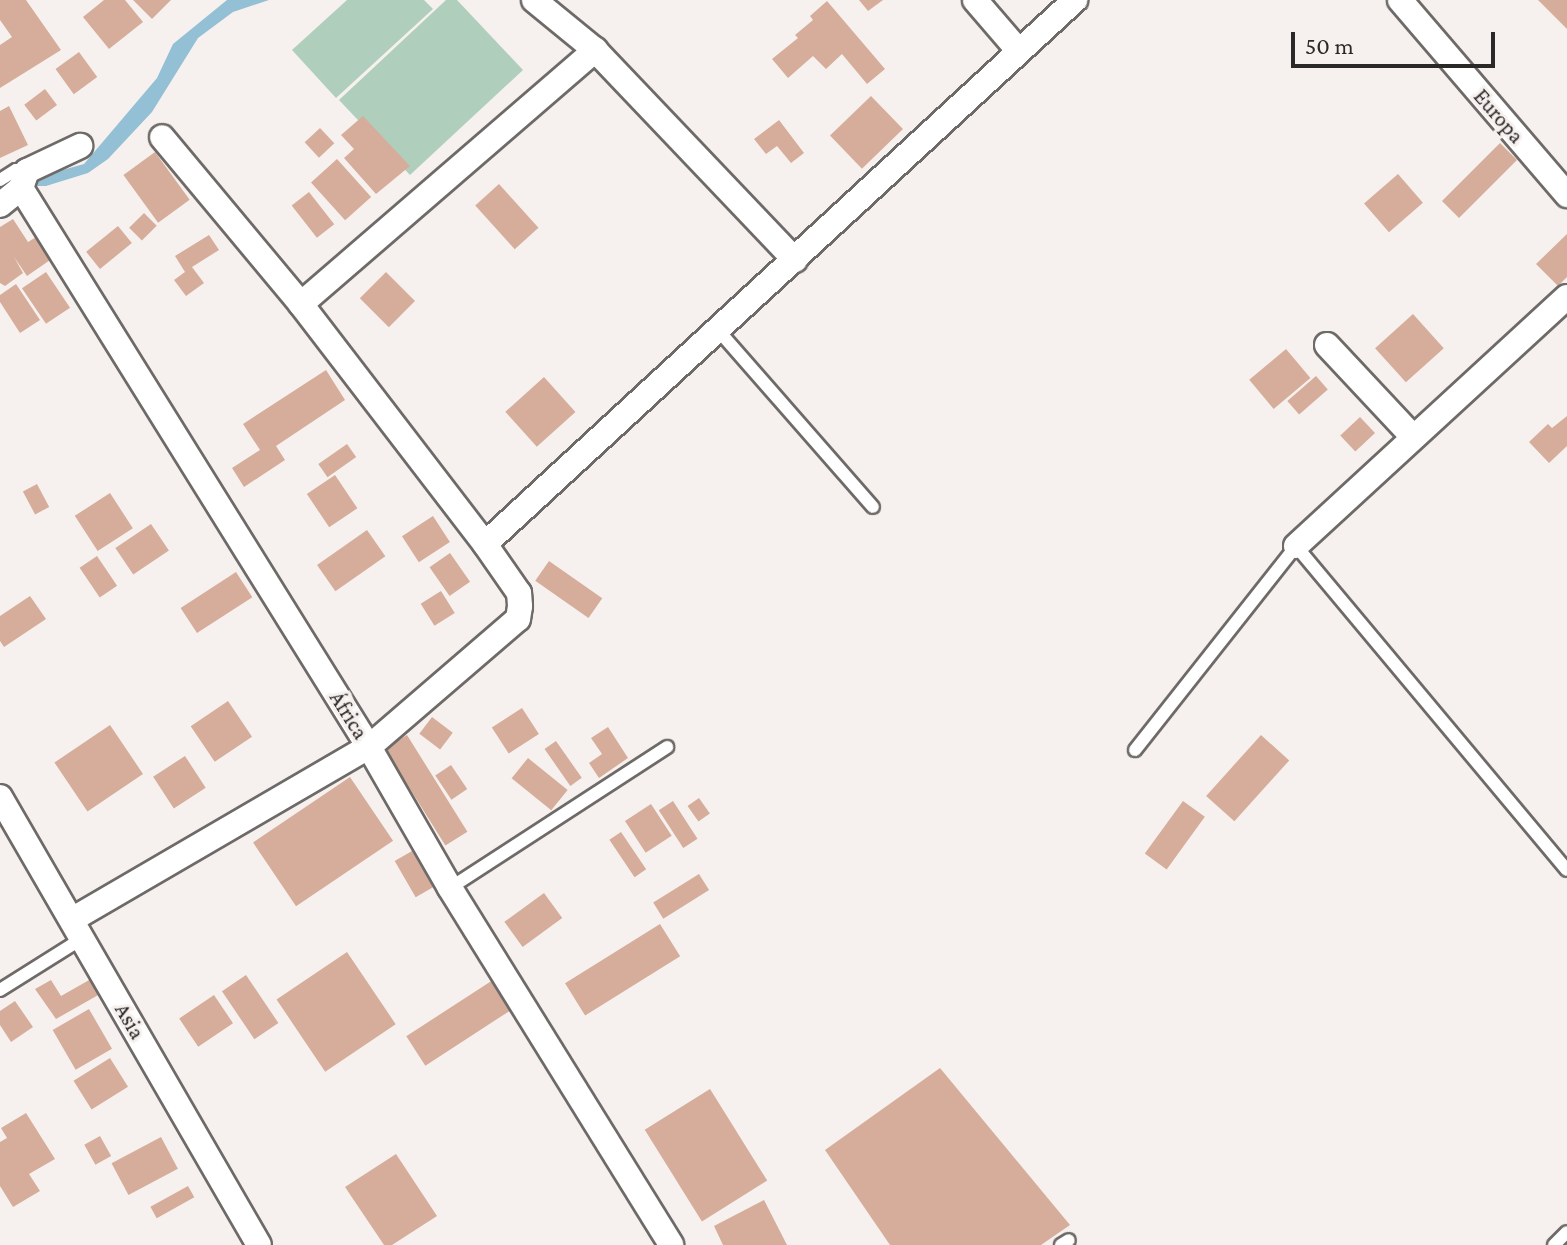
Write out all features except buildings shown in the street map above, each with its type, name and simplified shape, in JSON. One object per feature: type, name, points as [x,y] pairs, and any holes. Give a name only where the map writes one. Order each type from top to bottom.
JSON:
[{"type":"street","points":[[534,0],[595,50],[795,260]]},
{"type":"street","points":[[975,0],[1018,50]]},
{"type":"street","points":[[485,544],[1075,0]]},
{"type":"street","name":"Europa","points":[[1400,0],[1567,195]]},
{"type":"street","points":[[301,304],[595,50]]},
{"type":"street","points":[[78,929],[369,747],[518,619],[519,593],[485,544],[301,304],[162,137]]},
{"type":"street","points":[[0,205],[16,180],[80,146]]},
{"type":"street","name":"África","points":[[16,180],[369,747],[450,888],[671,1245]]},
{"type":"street","points":[[1296,546],[1567,297]]},
{"type":"street","points":[[1327,345],[1413,437]]},
{"type":"street","name":"Asia","points":[[0,797],[259,1245]]},
{"type":"lane","points":[[718,330],[873,507]]},
{"type":"lane","points":[[1135,750],[1296,546],[1567,870]]},
{"type":"lane","points":[[450,888],[667,747]]},
{"type":"lane","points":[[0,990],[78,929]]},
{"type":"lane","points":[[1554,1245],[1567,1232]]},
{"type":"green space","points":[[347,0],[424,0],[433,9],[336,98],[292,50]]},
{"type":"green space","points":[[446,0],[457,0],[523,70],[410,175],[339,100]]},
{"type":"water","points":[[227,0],[269,0],[233,12],[198,38],[152,112],[108,159],[88,173],[46,186],[34,186],[34,178],[84,164],[157,78],[173,44]]}]
